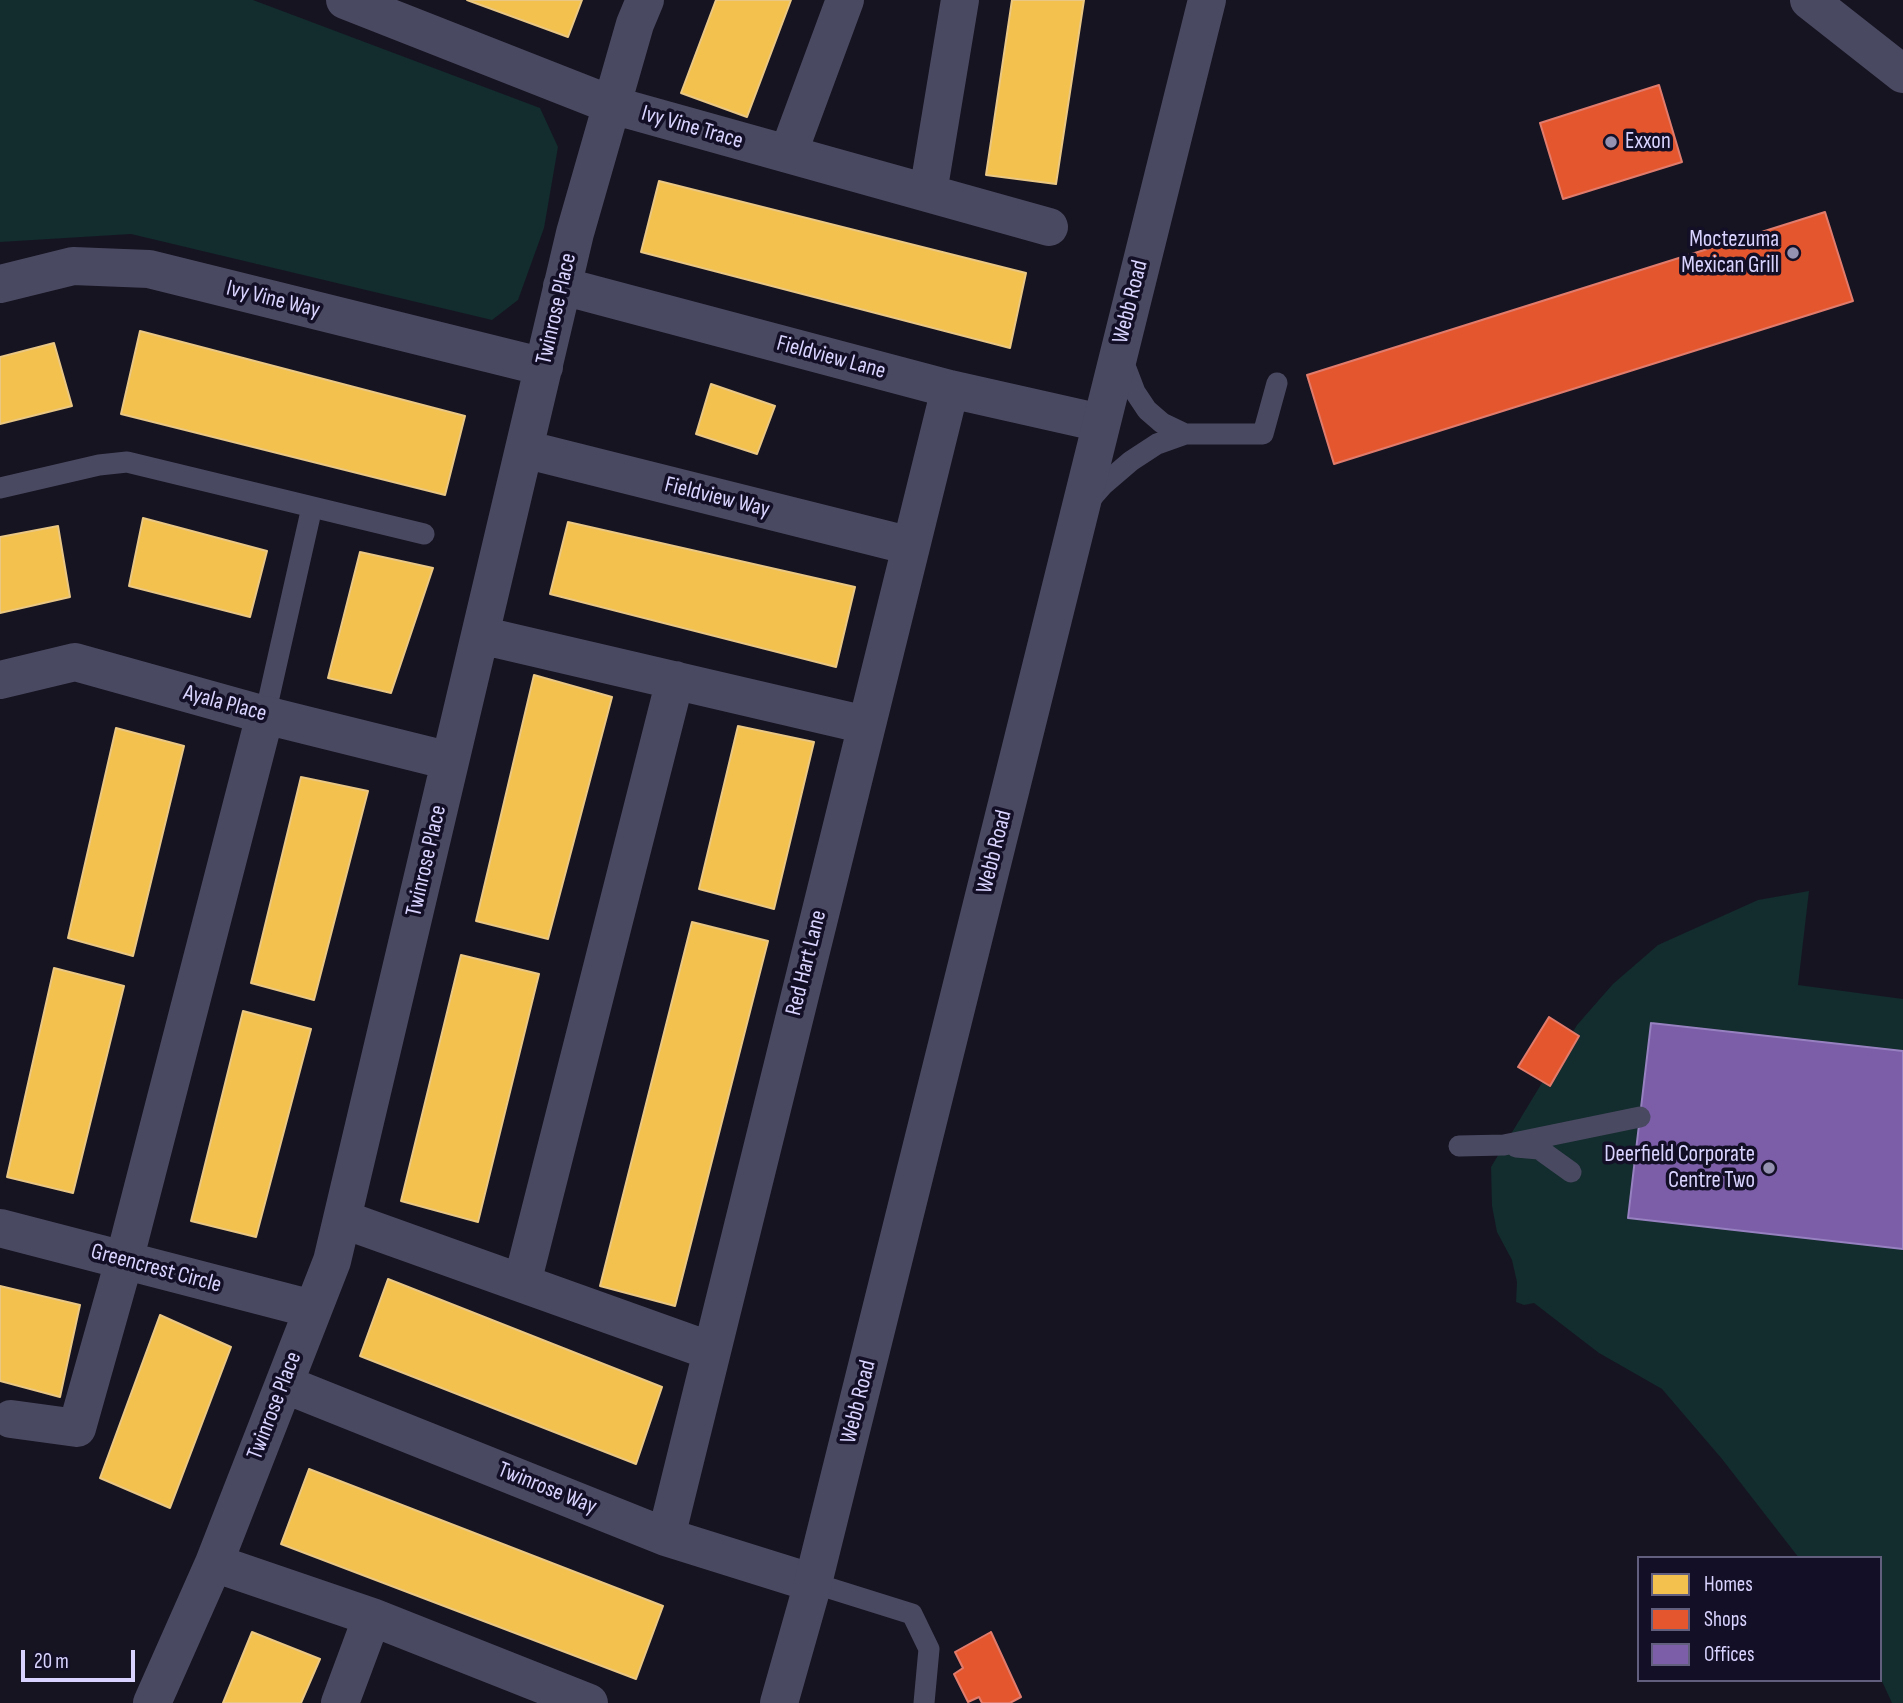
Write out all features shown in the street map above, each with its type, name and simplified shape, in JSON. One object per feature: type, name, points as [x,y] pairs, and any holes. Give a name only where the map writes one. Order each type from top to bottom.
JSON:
[{"type":"street","name":"Ivy Vine Trace","points":[[345,0],[612,105],[1049,227]]},
{"type":"street","name":"Twinrose Place","points":[[152,1703],[214,1563],[332,1261],[562,286],[635,24],[645,0]]},
{"type":"street","points":[[788,154],[845,0]]},
{"type":"street","points":[[928,194],[960,0]]},
{"type":"street","name":"Webb Road","points":[[779,1703],[813,1584],[1207,0]]},
{"type":"street","points":[[1809,0],[1903,74]]},
{"type":"street","name":"Ivy Vine Way","points":[[0,284],[74,266],[149,269],[544,367]]},
{"type":"street","name":"Fieldview Lane","points":[[562,286],[950,389],[1101,423]]},
{"type":"street","name":"Red Hart Lane","points":[[666,1537],[950,389]]},
{"type":"street","name":"Fieldview Way","points":[[524,449],[911,546]]},
{"type":"street","points":[[480,635],[866,725]]},
{"type":"street","name":"Ayala Place","points":[[0,680],[75,662],[265,715],[450,761]]},
{"type":"street","points":[[522,1283],[675,680]]},
{"type":"street","points":[[11,1419],[77,1428],[124,1261],[265,715]]},
{"type":"street","points":[[342,1219],[710,1352]]},
{"type":"street","name":"Greencrest Circle","points":[[0,1228],[312,1310]]},
{"type":"street","name":"Twinrose Way","points":[[284,1384],[666,1537],[813,1584]]},
{"type":"street","points":[[214,1563],[372,1617],[589,1703]]},
{"type":"street","points":[[340,1703],[372,1617]]},
{"type":"lane","points":[[1119,351],[1135,392],[1147,410],[1162,423],[1185,434]]},
{"type":"lane","points":[[1078,515],[1103,485],[1131,461],[1157,444],[1185,434],[1263,433],[1277,383]]},
{"type":"lane","points":[[0,488],[99,465],[127,462],[424,534]]},
{"type":"lane","points":[[265,715],[312,507]]},
{"type":"lane","points":[[1504,1145],[1640,1117]]},
{"type":"lane","points":[[1459,1146],[1504,1145],[1539,1149],[1571,1172]]},
{"type":"lane","points":[[813,1584],[912,1614],[929,1649],[924,1703]]},
{"type":"green space","points":[[0,0],[253,0],[540,108],[558,147],[544,228],[518,300],[492,320],[131,234],[0,242]]},
{"type":"green space","points":[[1809,891],[1798,985],[1903,999],[1903,1703],[1892,1703],[1882,1681],[1882,1556],[1797,1556],[1722,1459],[1662,1389],[1599,1353],[1534,1303],[1524,1305],[1516,1302],[1517,1282],[1512,1260],[1497,1232],[1492,1206],[1491,1167],[1577,1025],[1613,984],[1658,945],[1758,900]]},
{"type":"building: Homes","points":[[467,0],[582,0],[568,37]]},
{"type":"building: Homes","points":[[716,0],[791,0],[747,117],[681,93]]},
{"type":"building: Homes","points":[[1012,0],[1084,0],[1056,184],[986,175]]},
{"type":"building: Homes","points":[[659,181],[1026,273],[1010,348],[641,252]]},
{"type":"building: Homes","points":[[140,331],[465,416],[445,495],[121,414]]},
{"type":"building: Homes","points":[[54,343],[72,406],[0,424],[0,357]]},
{"type":"building: Homes","points":[[711,384],[775,406],[757,454],[696,434]]},
{"type":"building: Homes","points":[[143,518],[267,551],[250,617],[129,586]]},
{"type":"building: Homes","points":[[568,522],[855,587],[836,667],[550,594]]},
{"type":"building: Homes","points":[[58,526],[70,597],[0,613],[0,537]]},
{"type":"building: Homes","points":[[360,552],[433,568],[391,693],[328,678]]},
{"type":"building: Homes","points":[[534,675],[612,697],[548,939],[476,921]]},
{"type":"building: Homes","points":[[738,726],[814,742],[774,909],[699,889]]},
{"type":"building: Homes","points":[[116,728],[184,746],[133,956],[68,938]]},
{"type":"building: Homes","points":[[301,777],[368,791],[314,1000],[251,983]]},
{"type":"building: Homes","points":[[692,922],[768,941],[675,1306],[600,1286]]},
{"type":"building: Homes","points":[[461,955],[539,974],[478,1222],[401,1201]]},
{"type":"building: Homes","points":[[54,968],[124,986],[73,1193],[7,1177]]},
{"type":"building: Homes","points":[[243,1011],[311,1029],[256,1237],[191,1221]]},
{"type":"building: Homes","points":[[388,1279],[662,1387],[636,1464],[360,1356]]},
{"type":"building: Homes","points":[[0,1286],[80,1305],[60,1397],[0,1381]]},
{"type":"building: Homes","points":[[160,1315],[231,1347],[170,1508],[100,1478]]},
{"type":"building: Homes","points":[[309,1469],[663,1606],[636,1679],[281,1544]]},
{"type":"building: Homes","points":[[252,1632],[320,1659],[301,1703],[223,1703]]},
{"type":"building: Shops","name":"Exxon","points":[[1659,85],[1682,162],[1563,199],[1540,123]]},
{"type":"building: Shops","points":[[1825,212],[1853,301],[1334,464],[1307,375]]},
{"type":"building: Shops","points":[[1549,1017],[1579,1036],[1550,1086],[1518,1067]]},
{"type":"building: Shops","points":[[991,1632],[1021,1697],[1010,1703],[982,1703],[979,1697],[968,1702],[954,1674],[963,1668],[955,1652]]},
{"type":"building: Offices","name":"Deerfield Corporate Centre Two","points":[[1651,1023],[1903,1051],[1903,1249],[1628,1218]]},
{"type":"place","name":"Exxon","points":[[1611,142]]},
{"type":"place","name":"Moctezuma Mexican Grill","points":[[1793,253]]},
{"type":"place","name":"Deerfield Corporate Centre Two","points":[[1769,1168]]}]
